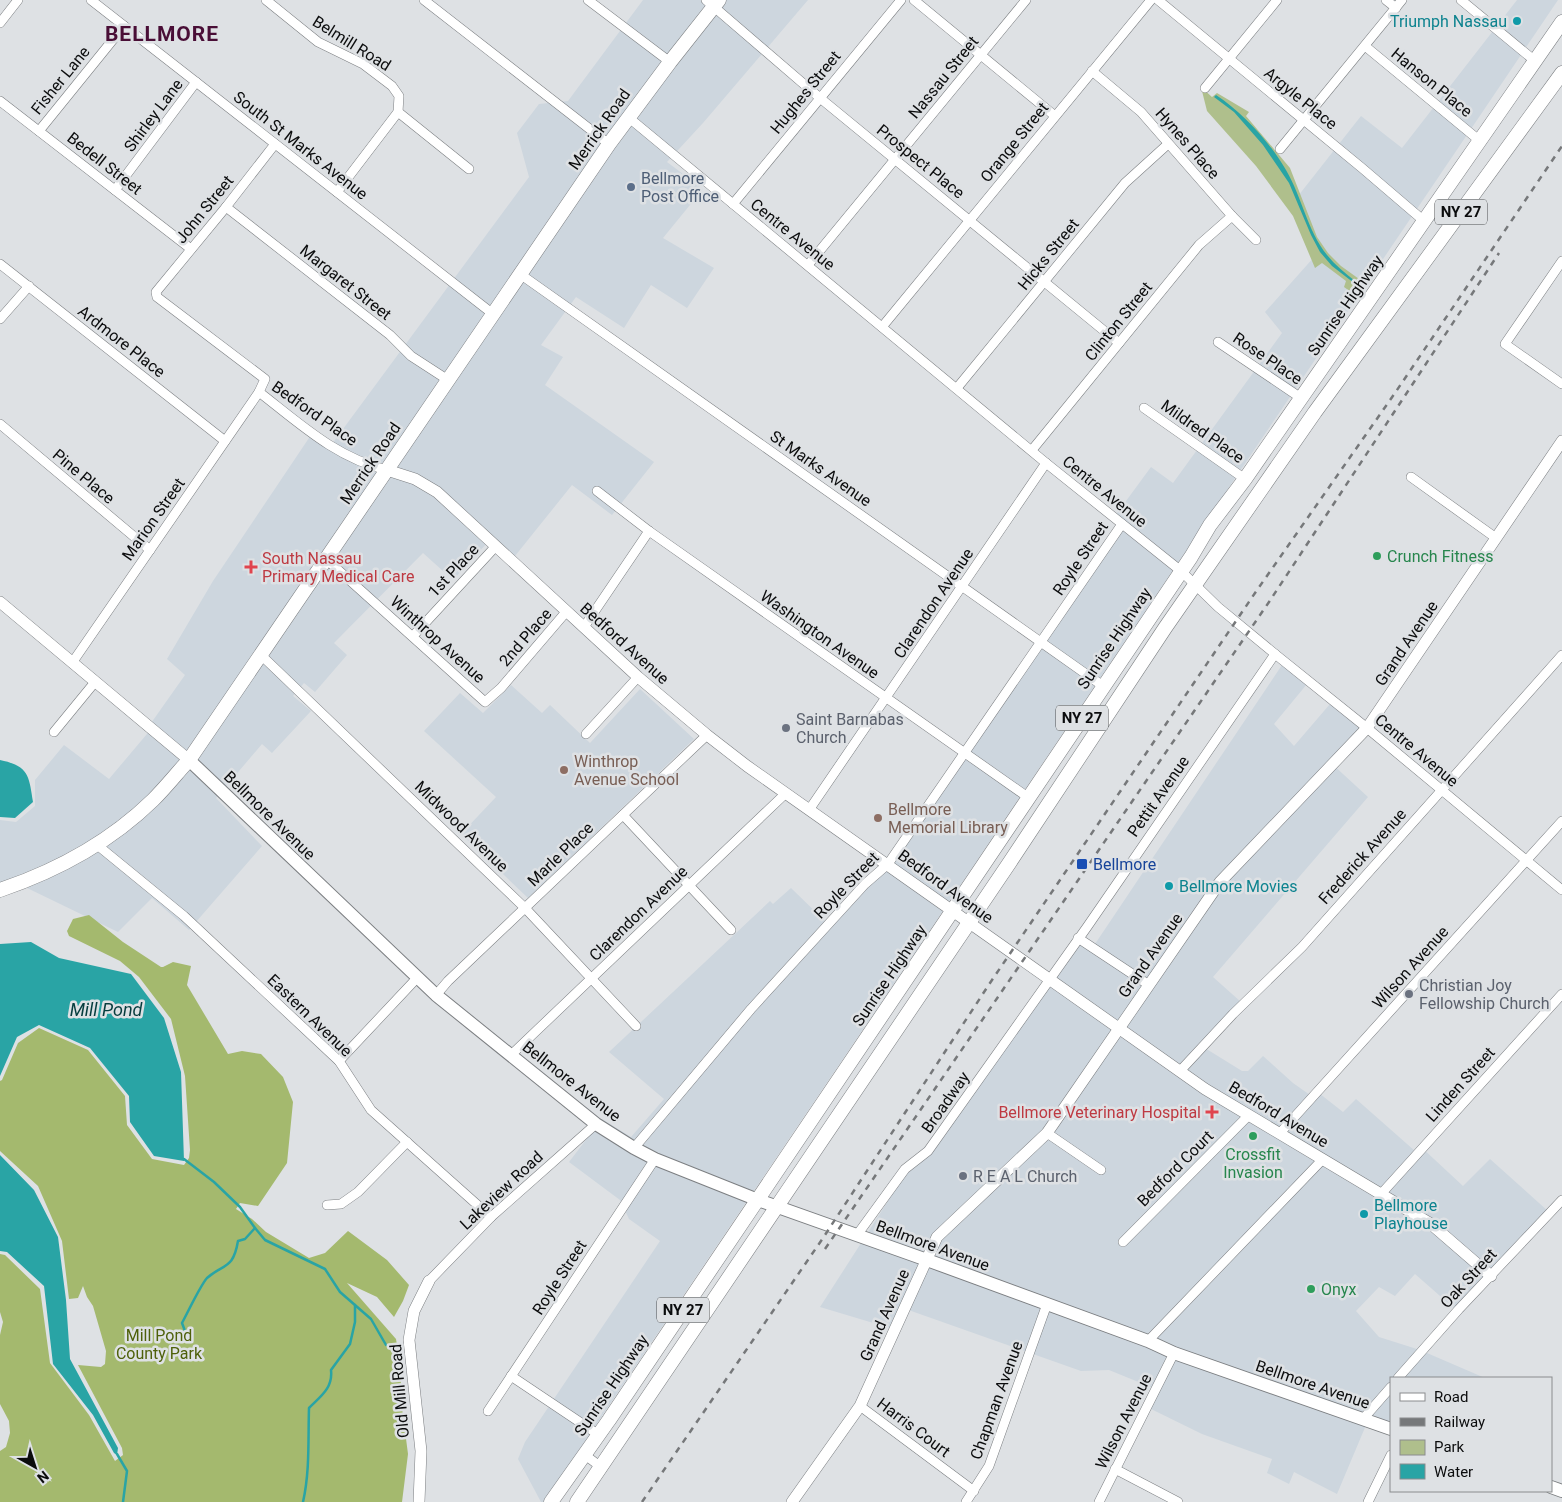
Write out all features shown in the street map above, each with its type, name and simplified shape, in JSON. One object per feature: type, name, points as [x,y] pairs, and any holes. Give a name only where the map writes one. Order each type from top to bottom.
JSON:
[{"type":"main road","name":"Merrick Road","points":[[0,890],[60,866],[96,844],[147,805],[189,760],[609,144],[713,2]]},
{"type":"main road","name":"Sunrise Highway","points":[[551,1502],[599,1435],[953,911],[1210,525],[1245,479],[1562,22]]},
{"type":"main road","name":"NY 27","points":[[577,1502],[1195,585],[1315,412],[1562,73]]},
{"type":"main road","name":"Bellmore Avenue","points":[[189,760],[436,995],[596,1124],[634,1148],[655,1159],[758,1200],[1148,1341],[1174,1353],[1390,1429]]},
{"type":"street","points":[[0,23],[18,0]]},
{"type":"street","name":"South St Marks Avenue","points":[[91,0],[493,314]]},
{"type":"street","name":"Belmill Road","points":[[266,0],[318,42],[363,64],[392,86],[399,96],[398,112]]},
{"type":"street","points":[[424,0],[609,144]]},
{"type":"street","points":[[588,0],[670,62]]},
{"type":"street","name":"Hughes Street","points":[[733,204],[901,0]]},
{"type":"street","points":[[914,0],[1055,116]]},
{"type":"street","name":"Nassau Street","points":[[808,265],[1026,0]]},
{"type":"street","name":"Orange Street","points":[[882,326],[1151,0]]},
{"type":"street","name":"Argyle Place","points":[[1158,0],[1424,221]]},
{"type":"street","points":[[1205,88],[1277,0]]},
{"type":"street","points":[[1386,0],[1396,8]]},
{"type":"street","points":[[1280,149],[1402,0]]},
{"type":"street","points":[[1461,0],[1535,61]]},
{"type":"street","name":"Prospect Place","points":[[713,2],[820,98],[1119,343]]},
{"type":"street","name":"Fisher Lane","points":[[39,131],[124,26]]},
{"type":"street","name":"Hanson Place","points":[[1365,46],[1480,141]]},
{"type":"street","name":"Hynes Place","points":[[1092,71],[1141,112],[1232,216],[1256,240]]},
{"type":"street","name":"Shirley Lane","points":[[115,190],[196,82]]},
{"type":"street","name":"Bedell Street","points":[[0,101],[191,250]]},
{"type":"street","points":[[336,192],[398,112],[469,169]]},
{"type":"street","name":"Centre Avenue","points":[[628,117],[1046,463],[1181,571],[1275,654],[1368,728],[1562,890]]},
{"type":"street","name":"John Street","points":[[156,292],[275,144]]},
{"type":"street","name":"Hicks Street","points":[[957,388],[1125,183],[1168,144]]},
{"type":"street","name":"Margaret Street","points":[[226,207],[390,335],[412,356],[448,380]]},
{"type":"street","name":"Clinton Street","points":[[1032,450],[1199,245],[1232,216]]},
{"type":"street","points":[[1562,261],[1505,344],[1562,384]]},
{"type":"street","name":"Ardmore Place","points":[[0,264],[225,442]]},
{"type":"street","name":"St Marks Avenue","points":[[520,274],[1103,686]]},
{"type":"street","points":[[0,319],[29,286]]},
{"type":"street","name":"Bedford Place","points":[[156,292],[157,297],[265,379],[259,392],[332,447],[367,465],[387,470]]},
{"type":"street","name":"Rose Place","points":[[1218,342],[1301,398]]},
{"type":"street","name":"Marion Street","points":[[72,663],[259,392]]},
{"type":"street","name":"Mildred Place","points":[[1144,408],[1245,479]]},
{"type":"street","name":"Pine Place","points":[[0,424],[150,550]]},
{"type":"street","name":"Grand Avenue","points":[[792,1502],[860,1406],[937,1237],[1047,1133],[1220,882],[1368,728],[1562,441]]},
{"type":"street","name":"Clarendon Avenue","points":[[809,810],[1046,463]]},
{"type":"street","name":"Bedford Avenue","points":[[387,470],[415,478],[436,492],[638,677],[707,736],[785,794],[888,864],[1205,1089],[1431,1224],[1491,1276]]},
{"type":"street","points":[[1410,477],[1496,538]]},
{"type":"street","name":"Washington Avenue","points":[[597,491],[649,531],[1029,798]]},
{"type":"street","name":"Royle Street","points":[[634,1148],[751,1009],[866,884],[888,864],[1122,524]]},
{"type":"street","points":[[584,627],[649,531]]},
{"type":"street","name":"1st Place","points":[[413,636],[496,546]]},
{"type":"street","name":"Winthrop Avenue","points":[[326,560],[486,702]]},
{"type":"street","name":"Bellmore Avenue","points":[[0,602],[189,760]]},
{"type":"street","name":"2nd Place","points":[[486,702],[501,688],[566,612]]},
{"type":"street","name":"Pettit Avenue","points":[[1049,980],[1275,654]]},
{"type":"street","name":"Midwood Avenue","points":[[261,655],[526,908],[636,1026]]},
{"type":"street","name":"Frederick Avenue","points":[[1180,1071],[1232,1014],[1302,946],[1562,655]]},
{"type":"street","points":[[586,734],[638,677]]},
{"type":"street","points":[[54,732],[95,682]]},
{"type":"street","name":"Marle Place","points":[[436,995],[448,981],[707,736]]},
{"type":"street","name":"Clarendon Avenue","points":[[511,1055],[785,794]]},
{"type":"street","points":[[623,815],[731,930]]},
{"type":"street","name":"Wilson Avenue","points":[[1280,1133],[1562,821]]},
{"type":"street","name":"Eastern Avenue","points":[[96,844],[184,916],[339,1061],[371,1110],[491,1217]]},
{"type":"street","points":[[1078,938],[1148,985]]},
{"type":"street","points":[[339,1061],[417,978]]},
{"type":"street","name":"Broadway","points":[[857,1235],[905,1169],[928,1151],[1049,980]]},
{"type":"street","name":"Linden Street","points":[[1381,1194],[1562,994]]},
{"type":"street","name":"Bedford Court","points":[[1123,1242],[1249,1115]]},
{"type":"street","name":"Lakeview Road","points":[[429,1281],[491,1217],[596,1124]]},
{"type":"street","points":[[1047,1133],[1101,1170]]},
{"type":"street","points":[[327,1205],[341,1204],[358,1192],[407,1142]]},
{"type":"street","name":"Royle Street","points":[[488,1411],[655,1159]]},
{"type":"street","points":[[1148,1341],[1323,1159]]},
{"type":"street","name":"Oak Street","points":[[1399,1377],[1562,1200]]},
{"type":"street","name":"Old Mill Road","points":[[418,1502],[421,1451],[409,1340],[414,1312],[429,1281]]},
{"type":"street","name":"Chapman Avenue","points":[[966,1502],[990,1466],[1047,1304]]},
{"type":"street","name":"Wilson Avenue","points":[[1099,1502],[1174,1353]]},
{"type":"street","points":[[512,1376],[599,1435]]},
{"type":"street","points":[[1363,1419],[1390,1388]]},
{"type":"street","name":"Harris Court","points":[[860,1406],[974,1491]]},
{"type":"street","points":[[585,1455],[601,1467]]},
{"type":"street","points":[[1368,1502],[1390,1457]]},
{"type":"street","points":[[1116,1469],[1178,1502]]},
{"type":"shaded area","points":[[643,0],[808,0],[703,123],[667,162],[703,189],[663,238],[714,268],[687,308],[651,285],[624,328],[576,297],[541,345],[563,357],[545,385],[654,462],[612,515],[572,485],[515,556],[488,542],[453,580],[423,553],[334,643],[347,655],[315,692],[304,683],[293,696],[311,711],[272,753],[262,744],[216,798],[262,846],[189,930],[152,898],[118,932],[25,887],[0,895],[0,820],[16,822],[35,806],[35,780],[64,745],[109,779],[152,728],[149,726],[185,675],[167,659],[213,581],[311,435],[329,448],[529,177],[517,133],[539,104],[568,101]]},
{"type":"shaded area","points":[[1517,0],[1558,0],[544,1502],[541,1502],[518,1459],[525,1442],[660,1241],[629,1219],[620,1200],[569,1162],[602,1119],[631,1137],[664,1099],[609,1052],[770,901],[773,904],[791,888],[827,923],[888,863],[1123,522],[1115,516],[1151,467],[1173,483],[1282,333],[1265,312],[1315,256],[1291,205],[1361,116],[1402,148]]},
{"type":"shaded area","points":[[1282,665],[1307,684],[1274,724],[1294,746],[1330,704],[1361,729],[1331,763],[1368,797],[1213,977],[1241,1002],[1200,1045],[1242,1071],[1248,1071],[1263,1056],[1293,1083],[1310,1095],[1315,1090],[1343,1112],[1356,1099],[1415,1151],[1420,1146],[1463,1186],[1490,1159],[1549,1212],[1456,1310],[1415,1274],[1395,1296],[1379,1287],[1356,1311],[1379,1337],[1420,1350],[1483,1377],[1390,1377],[1390,1426],[1369,1418],[1337,1494],[1294,1472],[1289,1484],[1267,1473],[1272,1459],[1202,1434],[1149,1408],[1158,1390],[1109,1370],[1081,1371],[900,1307],[890,1328],[820,1307],[908,1170],[928,1155],[1083,938],[1095,944]]},
{"type":"shaded area","name":"Winthrop Avenue School","points":[[511,685],[542,713],[550,705],[590,743],[640,689],[694,739],[528,898],[461,834],[496,797],[424,731],[460,693],[483,713]]},
{"type":"green space","points":[[1201,87],[1212,97],[1217,93],[1249,112],[1246,116],[1290,168],[1317,237],[1328,253],[1341,266],[1366,284],[1358,297],[1344,287],[1346,281],[1322,263],[1315,268],[1293,216],[1256,166],[1207,111]]},
{"type":"green space","name":"Mill Pond County Park","points":[[89,915],[123,942],[161,967],[173,962],[191,966],[187,985],[228,1054],[242,1051],[261,1054],[283,1077],[293,1102],[287,1163],[258,1206],[240,1203],[236,1209],[252,1219],[266,1232],[309,1258],[325,1253],[348,1231],[387,1260],[409,1285],[394,1317],[377,1297],[347,1283],[396,1339],[408,1454],[402,1502],[0,1502],[0,1451],[6,1447],[10,1433],[9,1421],[0,1404],[0,1335],[3,1322],[0,1312],[0,1254],[5,1255],[40,1289],[50,1363],[89,1415],[115,1461],[123,1455],[122,1448],[78,1365],[101,1367],[105,1364],[106,1351],[93,1306],[83,1286],[78,1298],[69,1299],[62,1241],[38,1186],[0,1151],[0,1081],[18,1043],[39,1028],[88,1050],[125,1096],[127,1125],[152,1159],[184,1165],[189,1158],[185,1076],[171,1019],[139,977],[120,961],[69,936],[67,931],[73,919]]},
{"type":"water","points":[[1216,95],[1246,119],[1264,138],[1292,180],[1309,224],[1320,245],[1333,262],[1355,281],[1354,283],[1332,266],[1320,252],[1289,183],[1263,145],[1234,112],[1214,97]]},
{"type":"water","points":[[0,760],[10,762],[22,769],[30,785],[33,802],[15,818],[0,817]]},
{"type":"water","name":"Mill Pond","points":[[31,942],[59,958],[131,974],[164,1018],[181,1072],[184,1161],[154,1156],[130,1122],[129,1096],[90,1048],[39,1025],[17,1037],[0,1076],[0,944]]},
{"type":"water","points":[[0,1155],[34,1190],[58,1237],[66,1300],[70,1359],[118,1448],[117,1455],[114,1453],[93,1415],[53,1364],[44,1286],[7,1252],[0,1251]]},
{"type":"waterway","points":[[184,1159],[214,1182],[240,1207],[255,1228],[245,1239],[238,1241],[233,1257],[227,1265],[207,1278],[201,1287],[182,1323],[188,1339]]},
{"type":"waterway","points":[[255,1228],[265,1240],[325,1269],[340,1292],[371,1319],[386,1345]]},
{"type":"waterway","points":[[303,1502],[308,1467],[309,1408],[328,1387],[331,1370],[350,1344],[355,1322],[355,1305]]},
{"type":"waterway","points":[[117,1454],[127,1471],[123,1502]]},
{"type":"railway","points":[[642,1502],[823,1238],[990,983],[1562,146]]},
{"type":"railway","points":[[825,1249],[1269,602],[1499,253]]},
{"type":"place","name":"Triumph Nassau","points":[[1517,21]]},
{"type":"place","name":"Bellmore Post Office","points":[[631,187]]},
{"type":"place","name":"Crunch Fitness","points":[[1377,556]]},
{"type":"place","name":"South Nassau Primary Medical Care","points":[[251,567]]},
{"type":"place","name":"Saint Barnabas Church","points":[[786,728]]},
{"type":"place","name":"Winthrop Avenue School","points":[[564,770]]},
{"type":"place","name":"Bellmore Memorial Library","points":[[878,818]]},
{"type":"place","name":"Bellmore","points":[[1082,864]]},
{"type":"place","name":"Bellmore Movies","points":[[1169,886]]},
{"type":"place","name":"Christian Joy Fellowship Church","points":[[1409,994]]},
{"type":"place","name":"Bellmore Veterinary Hospital","points":[[1212,1112]]},
{"type":"place","name":"Crossfit Invasion","points":[[1253,1136]]},
{"type":"place","name":"R E A L Church","points":[[963,1176]]},
{"type":"place","name":"Bellmore Playhouse","points":[[1364,1214]]},
{"type":"place","name":"Onyx","points":[[1311,1289]]},
{"type":"district","name":"BELLMORE","points":[[162,34]]}]
